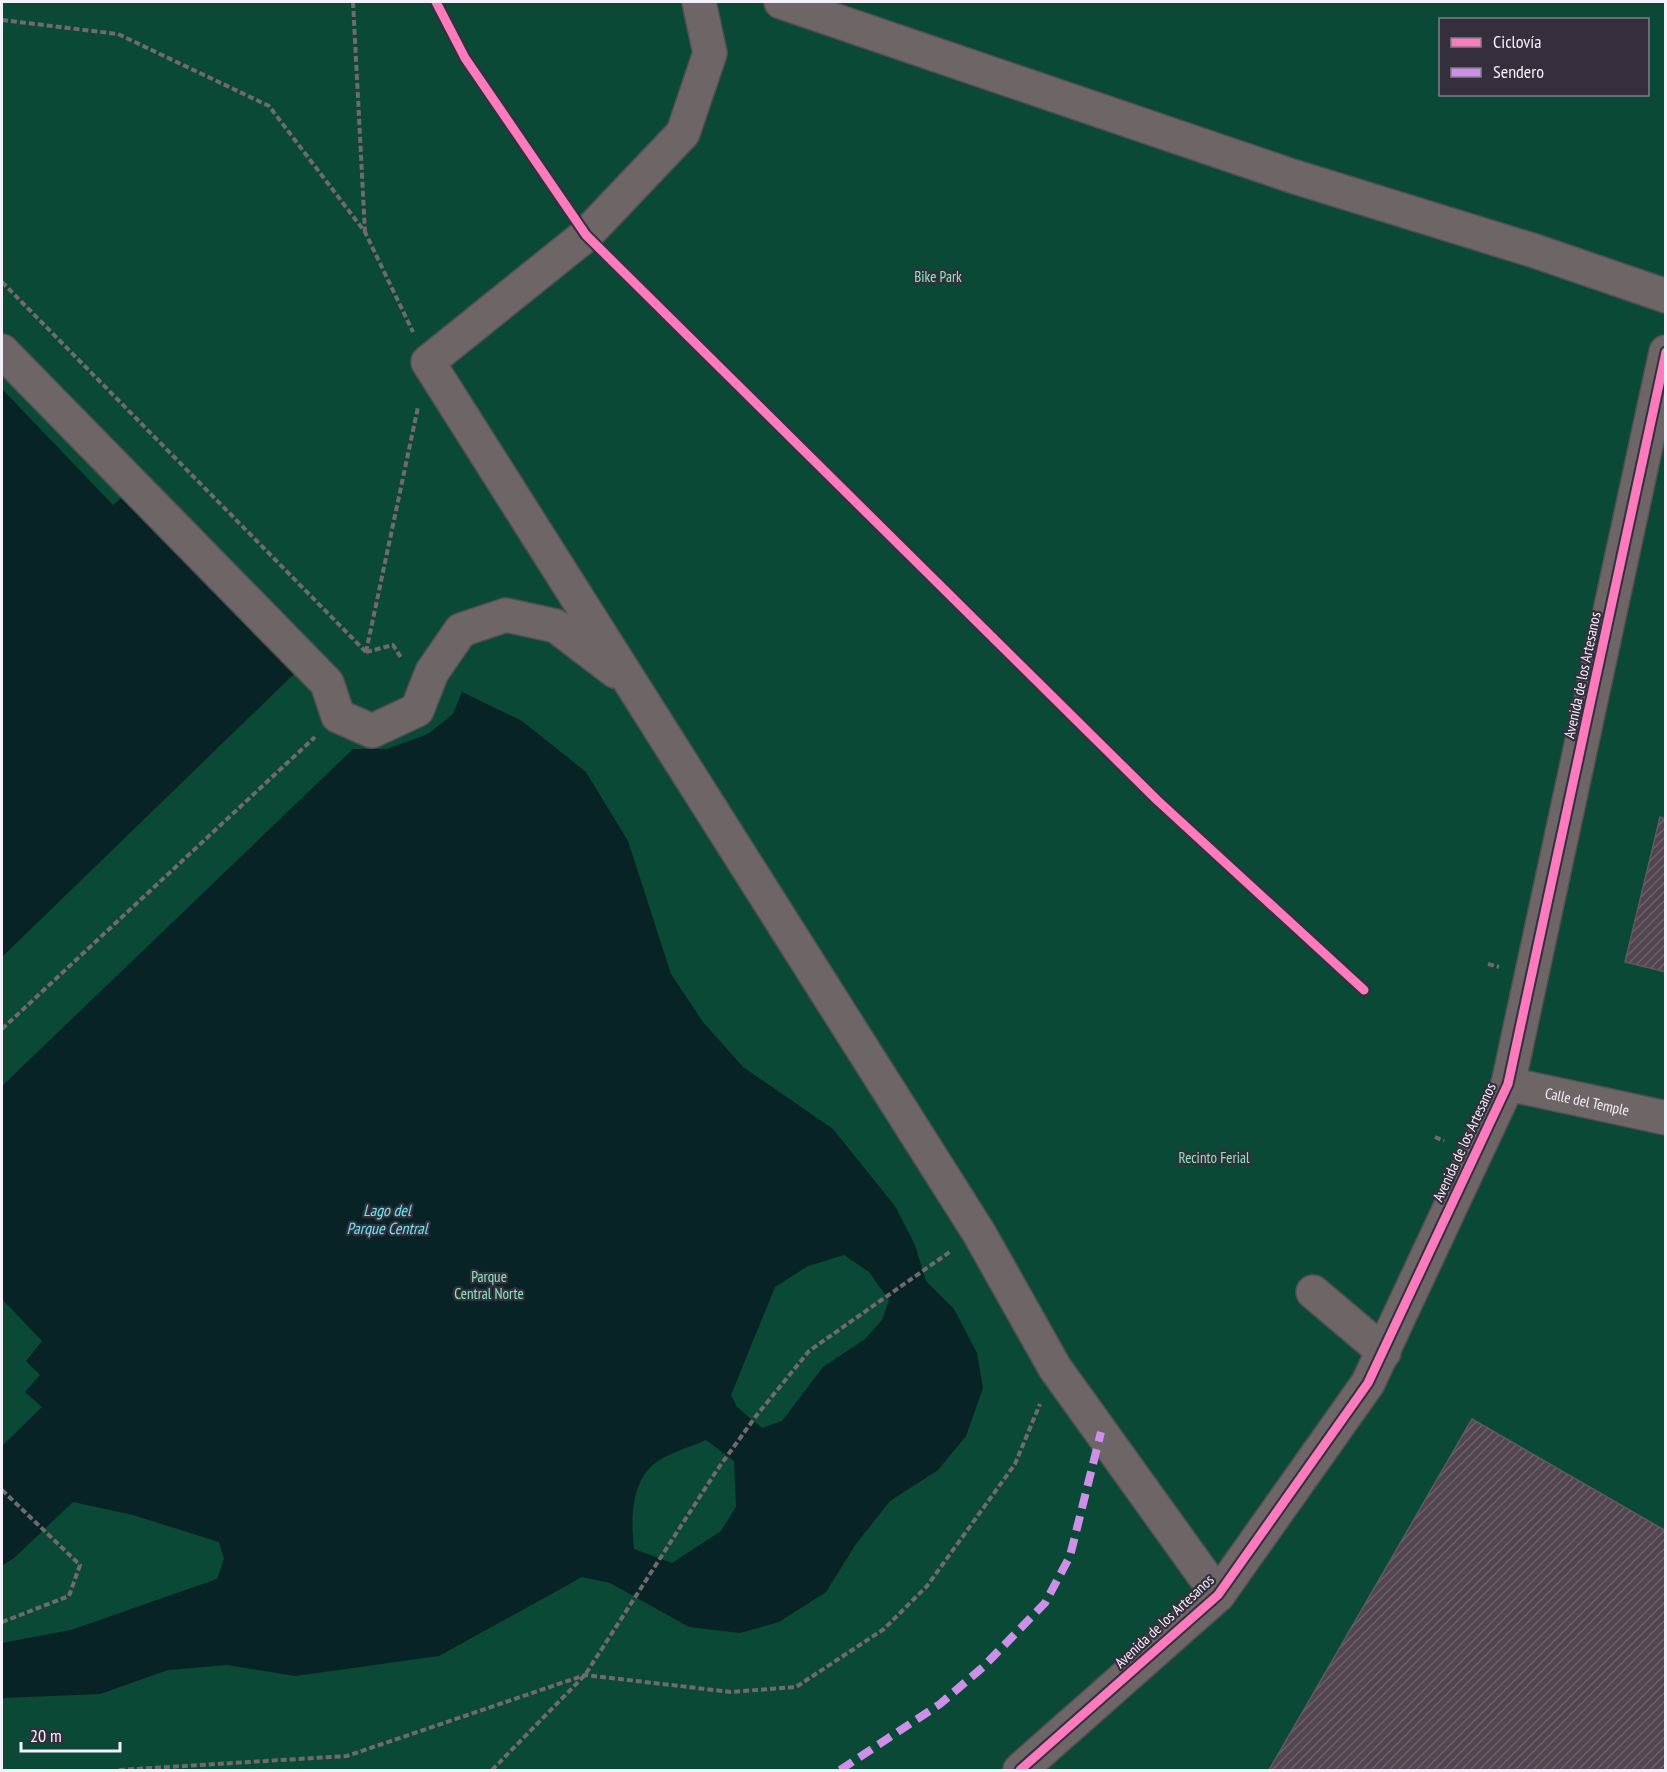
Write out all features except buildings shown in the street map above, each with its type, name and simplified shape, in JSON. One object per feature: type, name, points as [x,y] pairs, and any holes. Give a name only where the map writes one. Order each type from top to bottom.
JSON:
[{"type":"street","points":[[699,2],[710,53],[683,133],[586,235],[428,362],[979,1233],[1055,1368],[1218,1596]]},
{"type":"street","points":[[781,2],[1292,176],[1512,244],[1665,296]]},
{"type":"street","points":[[2,351],[327,683],[338,716],[372,731],[417,710],[432,672],[461,630],[506,615],[555,626],[633,684]]},
{"type":"street","name":"Avenida de los Artesanos","points":[[1020,1770],[1218,1596],[1368,1383],[1508,1084],[1665,352]]},
{"type":"street","name":"Calle del Temple","points":[[1508,1084],[1665,1118]]},
{"type":"street","points":[[1313,1292],[1384,1352]]},
{"type":"path","points":[[353,2],[365,232]]},
{"type":"path","points":[[436,2],[465,58],[586,235],[1157,800],[1364,990]]},
{"type":"path","points":[[2,20],[118,34],[269,106],[365,232],[428,362],[366,652]]},
{"type":"path","points":[[2,282],[366,652]]},
{"type":"path","points":[[366,652],[393,645],[403,661]]},
{"type":"path","points":[[2,1029],[338,716]]},
{"type":"path","points":[[492,1770],[585,1675],[717,1470],[756,1416],[809,1351],[927,1267]]},
{"type":"path","points":[[119,1770],[347,1756],[585,1675],[731,1692],[796,1688],[884,1629],[927,1586],[1015,1464],[1055,1368]]},
{"type":"path","points":[[2,1490],[80,1565],[69,1596],[2,1622]]},
{"type":"green space","points":[[2,2],[1665,2],[1665,1770],[2,1770]]},
{"type":"water","points":[[2,389],[113,505],[126,494],[296,672],[2,957]]},
{"type":"water","name":"Lago del Parque Central","points":[[462,692],[522,721],[586,772],[628,841],[671,974],[703,1022],[743,1067],[833,1129],[895,1206],[915,1245],[926,1281],[954,1309],[977,1353],[983,1388],[966,1436],[938,1470],[890,1501],[856,1544],[826,1592],[779,1622],[740,1633],[689,1627],[610,1583],[582,1577],[439,1656],[295,1676],[227,1665],[168,1670],[100,1694],[2,1698],[2,1643],[71,1630],[217,1579],[224,1559],[219,1542],[133,1515],[73,1502],[14,1558],[2,1566],[2,1446],[42,1407],[25,1392],[40,1375],[26,1361],[42,1341],[2,1299],[2,1086],[353,749],[387,749],[428,734],[453,714]],"holes":[[[844,1255],[869,1272],[889,1300],[882,1320],[865,1339],[823,1367],[782,1421],[762,1428],[737,1407],[731,1395],[775,1287],[808,1266]],[[706,1440],[734,1461],[736,1507],[721,1531],[672,1563],[634,1549],[634,1501],[642,1479],[658,1461]]]},
{"type":"marked path","points":[[840,1770],[940,1704],[983,1667],[1045,1603],[1070,1556],[1101,1432]]},
{"type":"cycle path","points":[[436,2],[465,58],[586,235],[1157,800],[1364,990]]},
{"type":"cycle path","points":[[1020,1770],[1218,1595],[1368,1383],[1508,1084],[1666,352]]},
{"type":"park label","name":"Bike Park","points":[[938,276]]},
{"type":"park label","name":"Recinto Ferial","points":[[1214,1157]]},
{"type":"park label","name":"Parque Central Norte","points":[[489,1284]]}]
